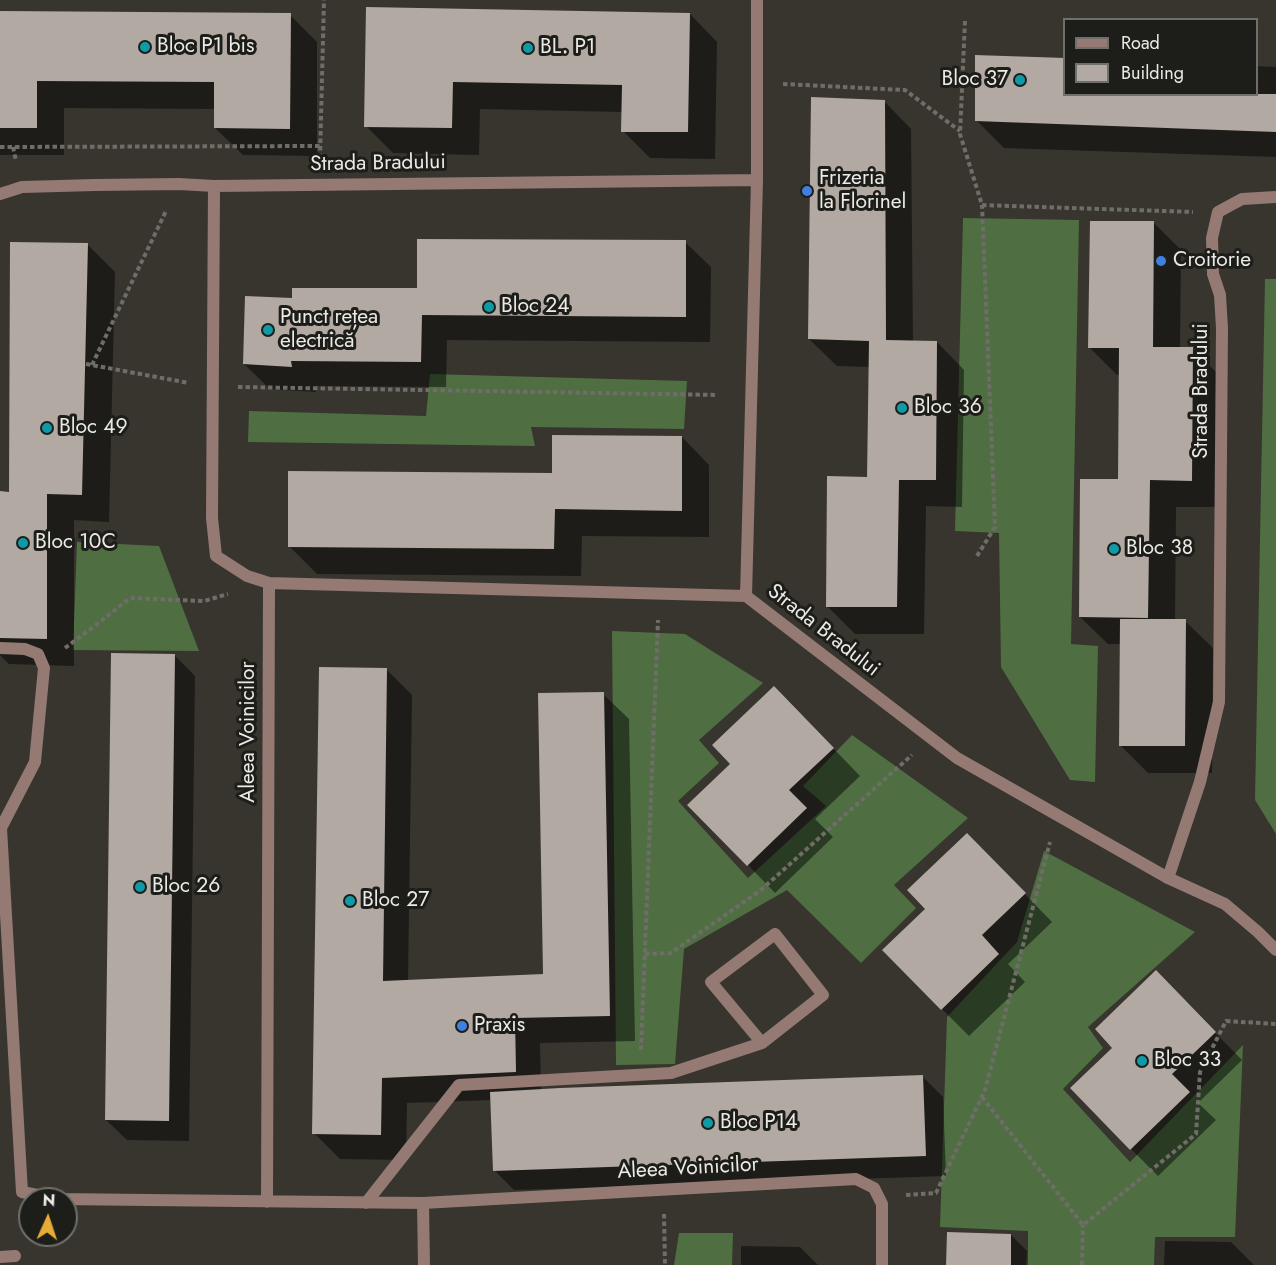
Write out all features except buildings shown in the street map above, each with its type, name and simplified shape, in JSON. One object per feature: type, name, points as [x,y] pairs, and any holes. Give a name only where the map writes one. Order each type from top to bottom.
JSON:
[{"type":"street","name":"Strada Bradului","points":[[756,0],[757,180],[746,596],[957,758],[1168,878],[1225,904],[1276,950]]},
{"type":"street","name":"Strada Bradului","points":[[0,194],[22,188],[179,184],[214,186],[757,180]]},
{"type":"street","points":[[214,186],[212,518],[216,556],[247,576],[269,583],[746,596]]},
{"type":"street","points":[[1218,212],[1242,199],[1276,197]]},
{"type":"street","name":"Strada Bradului","points":[[1168,878],[1200,782],[1219,702],[1222,328],[1220,295],[1213,274],[1212,238],[1218,212]]},
{"type":"street","name":"Aleea Voinicilor","points":[[269,583],[267,1202],[423,1203],[856,1179],[874,1188],[879,1197]]},
{"type":"street","points":[[0,648],[25,649],[38,654],[44,668],[35,762],[0,827],[22,1192],[57,1199],[267,1202]]},
{"type":"street","points":[[366,1203],[459,1085],[671,1073],[762,1043],[823,995],[775,934],[711,982],[762,1043]]},
{"type":"street","points":[[879,1197],[882,1204],[882,1265]]},
{"type":"street","points":[[423,1203],[424,1265]]},
{"type":"street","points":[[0,1257],[15,1256]]},
{"type":"path","points":[[320,185],[324,0]]},
{"type":"path","points":[[965,21],[960,132],[982,205],[995,527],[977,556]]},
{"type":"path","points":[[757,82],[906,90],[960,132]]},
{"type":"path","points":[[0,147],[321,146]]},
{"type":"path","points":[[92,365],[179,184]]},
{"type":"path","points":[[982,205],[1218,212]]},
{"type":"path","points":[[86,364],[213,387],[718,394]]},
{"type":"path","points":[[42,664],[130,598],[204,601]]},
{"type":"path","points":[[639,1075],[658,630]]},
{"type":"path","points":[[645,954],[671,953],[761,890],[917,751]]},
{"type":"path","points":[[879,1197],[936,1193],[982,1097],[1053,832]]},
{"type":"path","points":[[1083,1225],[1196,1134],[1200,1072],[1226,1021],[1276,1024]]},
{"type":"path","points":[[982,1097],[1083,1225],[1082,1265]]},
{"type":"path","points":[[664,1190],[664,1265]]},
{"type":"green space","points":[[963,218],[1079,220],[1071,644],[1098,646],[1095,782],[1070,780],[1001,667],[999,533],[955,531]]},
{"type":"green space","points":[[1265,279],[1276,279],[1276,834],[1255,800]]},
{"type":"green space","points":[[430,374],[687,381],[684,429],[531,427],[535,446],[248,442],[249,411],[426,416]]},
{"type":"green space","points":[[77,542],[159,546],[199,651],[73,650]]},
{"type":"green space","points":[[612,631],[685,634],[763,683],[699,740],[719,763],[678,801],[748,878],[826,806],[803,786],[852,735],[968,818],[894,885],[916,908],[861,963],[787,890],[684,949],[675,1064],[616,1065]]},
{"type":"green space","points":[[1044,851],[1195,932],[1088,1027],[1103,1048],[1063,1089],[1130,1162],[1243,1045],[1235,1237],[1155,1237],[1154,1265],[1028,1265],[1028,1231],[940,1227],[947,1017],[1017,942]]},
{"type":"green space","points":[[679,1233],[733,1233],[732,1265],[674,1265]]},
{"type":"place","name":"Bloc P1 bis","points":[[145,47]]},
{"type":"place","name":"BL. P1","points":[[528,48]]},
{"type":"place","name":"Bloc 37","points":[[1020,80]]},
{"type":"place","name":"Frizeria la Florinel","points":[[807,191]]},
{"type":"place","name":"Croitorie","points":[[1161,261]]},
{"type":"place","name":"Bloc 24","points":[[489,307]]},
{"type":"place","name":"Punct rețea electrică","points":[[268,330]]},
{"type":"place","name":"Bloc 36","points":[[902,408]]},
{"type":"place","name":"Bloc 49","points":[[47,428]]},
{"type":"place","name":"Bloc 10C","points":[[23,543]]},
{"type":"place","name":"Bloc 38","points":[[1114,549]]},
{"type":"place","name":"Bloc 26","points":[[140,887]]},
{"type":"place","name":"Bloc 27","points":[[350,901]]},
{"type":"place","name":"Praxis","points":[[462,1026]]},
{"type":"place","name":"Bloc 33","points":[[1142,1061]]},
{"type":"place","name":"Bloc P14","points":[[708,1123]]}]
